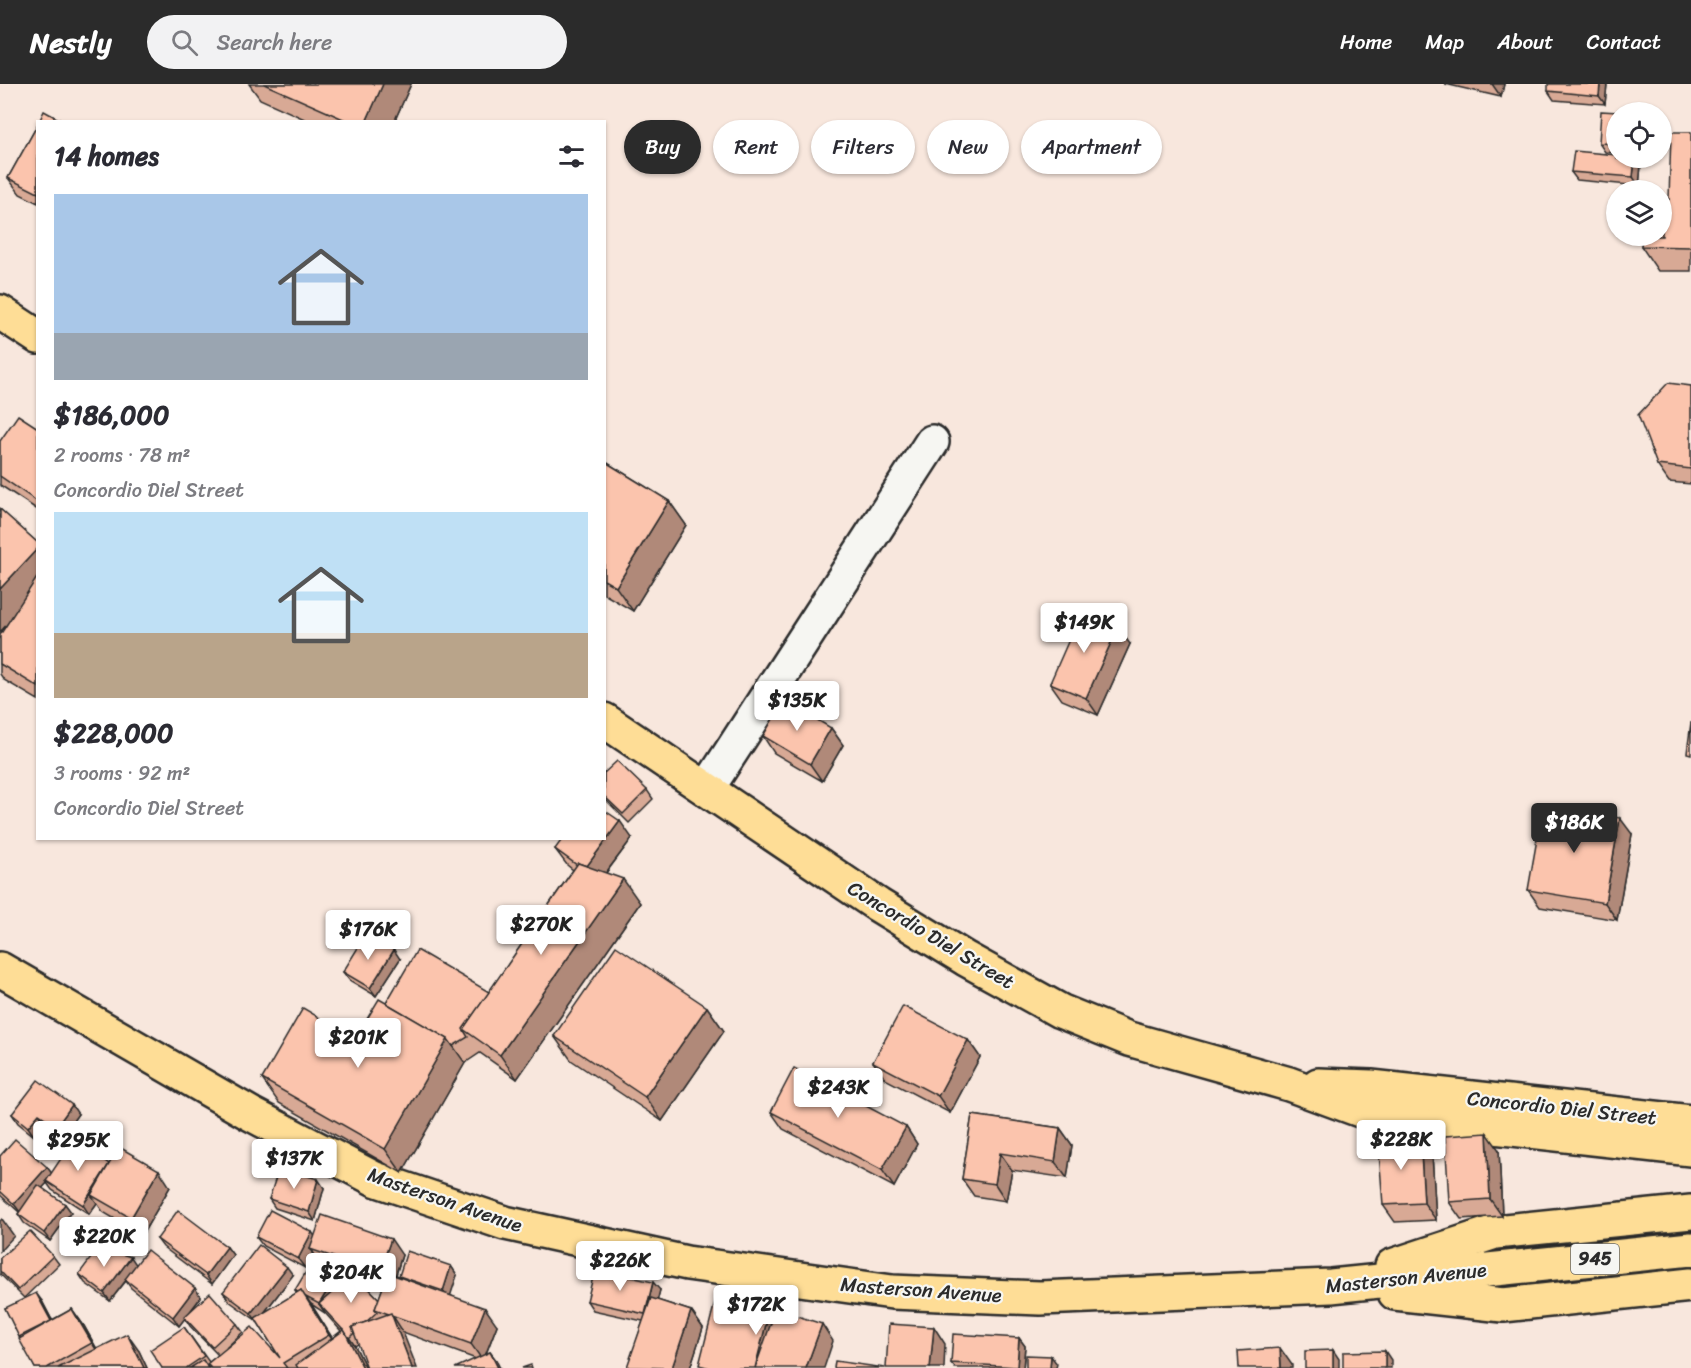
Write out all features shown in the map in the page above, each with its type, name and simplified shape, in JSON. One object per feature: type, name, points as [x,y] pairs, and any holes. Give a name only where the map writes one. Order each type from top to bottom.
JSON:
[{"type":"main road","points":[[0,313],[36,337]]},
{"type":"main road","name":"Concordio Diel Street","points":[[606,721],[878,905],[966,959],[1059,1011],[1130,1039],[1289,1084],[1368,1113],[1691,1149]]},
{"type":"main road","name":"Masterson Avenue","points":[[0,969],[251,1114],[375,1179],[505,1223],[687,1263],[892,1292],[1040,1298],[1331,1286],[1691,1249]]},
{"type":"main road","name":"Concordio Diel Street","points":[[1289,1084],[1371,1087],[1691,1122]]},
{"type":"main road","points":[[1331,1286],[1495,1232],[1691,1212]]},
{"type":"main road","points":[[1331,1286],[1503,1305],[1691,1285]]},
{"type":"street","points":[[707,789],[932,442]]},
{"type":"building","points":[[264,84],[383,84],[367,120],[345,120]]},
{"type":"building","points":[[1548,84],[1600,84],[1599,96],[1548,91]]},
{"type":"building","points":[[44,111],[60,120],[40,120]]},
{"type":"building","points":[[1601,111],[1606,111],[1606,143],[1599,143]]},
{"type":"building","points":[[36,128],[36,192],[8,178]]},
{"type":"building","points":[[1672,132],[1691,132],[1691,247],[1641,246],[1672,246],[1672,180],[1670,180],[1670,168],[1672,168]]},
{"type":"building","points":[[1574,151],[1606,154],[1606,168],[1634,168],[1633,177],[1571,172]]},
{"type":"building","points":[[1668,383],[1691,386],[1691,469],[1657,465],[1638,415]]},
{"type":"building","points":[[18,415],[36,427],[36,501],[0,476],[0,441]]},
{"type":"building","points":[[606,462],[669,501],[616,587],[606,581]]},
{"type":"building","points":[[0,509],[36,541],[36,550],[0,589]]},
{"type":"building","points":[[36,579],[36,686],[0,664],[0,635]]},
{"type":"building","points":[[1082,610],[1118,627],[1086,698],[1050,683]]},
{"type":"building","points":[[784,700],[831,728],[810,764],[763,736]]},
{"type":"building","points":[[1691,722],[1691,754],[1687,753]]},
{"type":"building","points":[[617,761],[647,790],[623,814],[606,798],[606,771]]},
{"type":"building","points":[[1543,805],[1620,818],[1605,903],[1528,890]]},
{"type":"building","points":[[606,811],[620,821],[587,866],[578,863],[577,865],[555,849],[562,840],[606,840]]},
{"type":"building","points":[[578,863],[623,879],[500,1055],[463,1029]]},
{"type":"building","points":[[367,933],[394,950],[370,988],[343,972]]},
{"type":"building","points":[[616,946],[707,1007],[645,1097],[554,1036]]},
{"type":"building","points":[[417,950],[489,992],[463,1029],[468,1037],[453,1046],[448,1039],[386,1003]]},
{"type":"building","points":[[379,999],[448,1039],[385,1149],[262,1079],[303,1008],[355,1039]]},
{"type":"building","points":[[903,1006],[968,1040],[938,1096],[873,1062]]},
{"type":"building","points":[[794,1068],[906,1127],[882,1170],[771,1112]]},
{"type":"building","points":[[38,1080],[72,1105],[57,1126],[39,1114],[28,1127],[12,1114]]},
{"type":"building","points":[[972,1115],[1060,1128],[1055,1162],[1000,1153],[995,1184],[962,1179]]},
{"type":"building","points":[[1487,1133],[1490,1199],[1449,1202],[1445,1136]]},
{"type":"building","points":[[1420,1137],[1424,1203],[1383,1205],[1378,1139]]},
{"type":"building","points":[[15,1139],[47,1167],[14,1204],[0,1191],[0,1156]]},
{"type":"building","points":[[74,1139],[109,1164],[83,1205],[46,1181]]},
{"type":"building","points":[[119,1147],[159,1170],[131,1218],[91,1195]]},
{"type":"building","points":[[279,1168],[318,1179],[309,1212],[269,1199]]},
{"type":"building","points":[[38,1185],[65,1204],[44,1233],[18,1214]]},
{"type":"building","points":[[178,1210],[227,1247],[206,1275],[157,1239]]},
{"type":"building","points":[[270,1210],[312,1232],[298,1259],[256,1237]]},
{"type":"building","points":[[322,1215],[391,1239],[379,1273],[310,1249]]},
{"type":"building","points":[[30,1231],[53,1256],[18,1290],[0,1271],[0,1258]]},
{"type":"building","points":[[259,1245],[287,1267],[251,1313],[223,1292]]},
{"type":"building","points":[[99,1247],[131,1257],[104,1293],[79,1274]]},
{"type":"building","points":[[147,1250],[195,1288],[173,1317],[125,1279]]},
{"type":"building","points":[[407,1251],[451,1266],[443,1291],[399,1276]]},
{"type":"building","points":[[312,1262],[336,1277],[319,1304],[304,1296],[301,1290],[298,1292],[295,1290]]},
{"type":"building","points":[[595,1269],[653,1282],[645,1314],[587,1301]]},
{"type":"building","points":[[354,1273],[379,1299],[375,1309],[377,1312],[366,1322],[352,1327],[354,1333],[349,1338],[319,1304]]},
{"type":"building","points":[[388,1273],[485,1308],[471,1344],[375,1309]]},
{"type":"building","points":[[301,1290],[329,1335],[283,1363],[287,1368],[211,1368],[207,1364],[252,1327],[280,1358],[255,1318]]},
{"type":"building","points":[[718,1290],[771,1304],[755,1368],[710,1368],[699,1365]]},
{"type":"building","points":[[36,1293],[51,1321],[19,1337],[5,1308]]},
{"type":"building","points":[[210,1293],[237,1324],[212,1347],[184,1317]]},
{"type":"building","points":[[651,1298],[691,1311],[672,1368],[627,1367]]},
{"type":"building","points":[[72,1309],[92,1343],[47,1368],[35,1368],[19,1339]]},
{"type":"building","points":[[776,1309],[822,1324],[806,1368],[755,1368]]},
{"type":"building","points":[[391,1313],[412,1368],[367,1368],[352,1327]]},
{"type":"building","points":[[889,1324],[934,1327],[930,1368],[886,1368]]},
{"type":"building","points":[[184,1327],[204,1356],[186,1368],[162,1368],[150,1350]]},
{"type":"building","points":[[344,1330],[363,1368],[298,1368],[296,1365]]},
{"type":"building","points":[[127,1334],[144,1368],[58,1368]]},
{"type":"building","points":[[953,1334],[1019,1338],[1017,1367],[951,1363]]},
{"type":"building","points":[[1280,1348],[1281,1368],[1239,1368],[1238,1351]]},
{"type":"building","points":[[1333,1350],[1333,1368],[1305,1368],[1305,1351]]},
{"type":"building","points":[[1385,1351],[1385,1368],[1343,1368],[1343,1352]]},
{"type":"building","points":[[490,1352],[498,1368],[455,1368]]},
{"type":"building","points":[[1026,1355],[1051,1356],[1050,1368],[1026,1368]]},
{"type":"building","points":[[203,1360],[208,1368],[190,1368]]},
{"type":"building","points":[[835,1361],[885,1368],[834,1368]]}]
